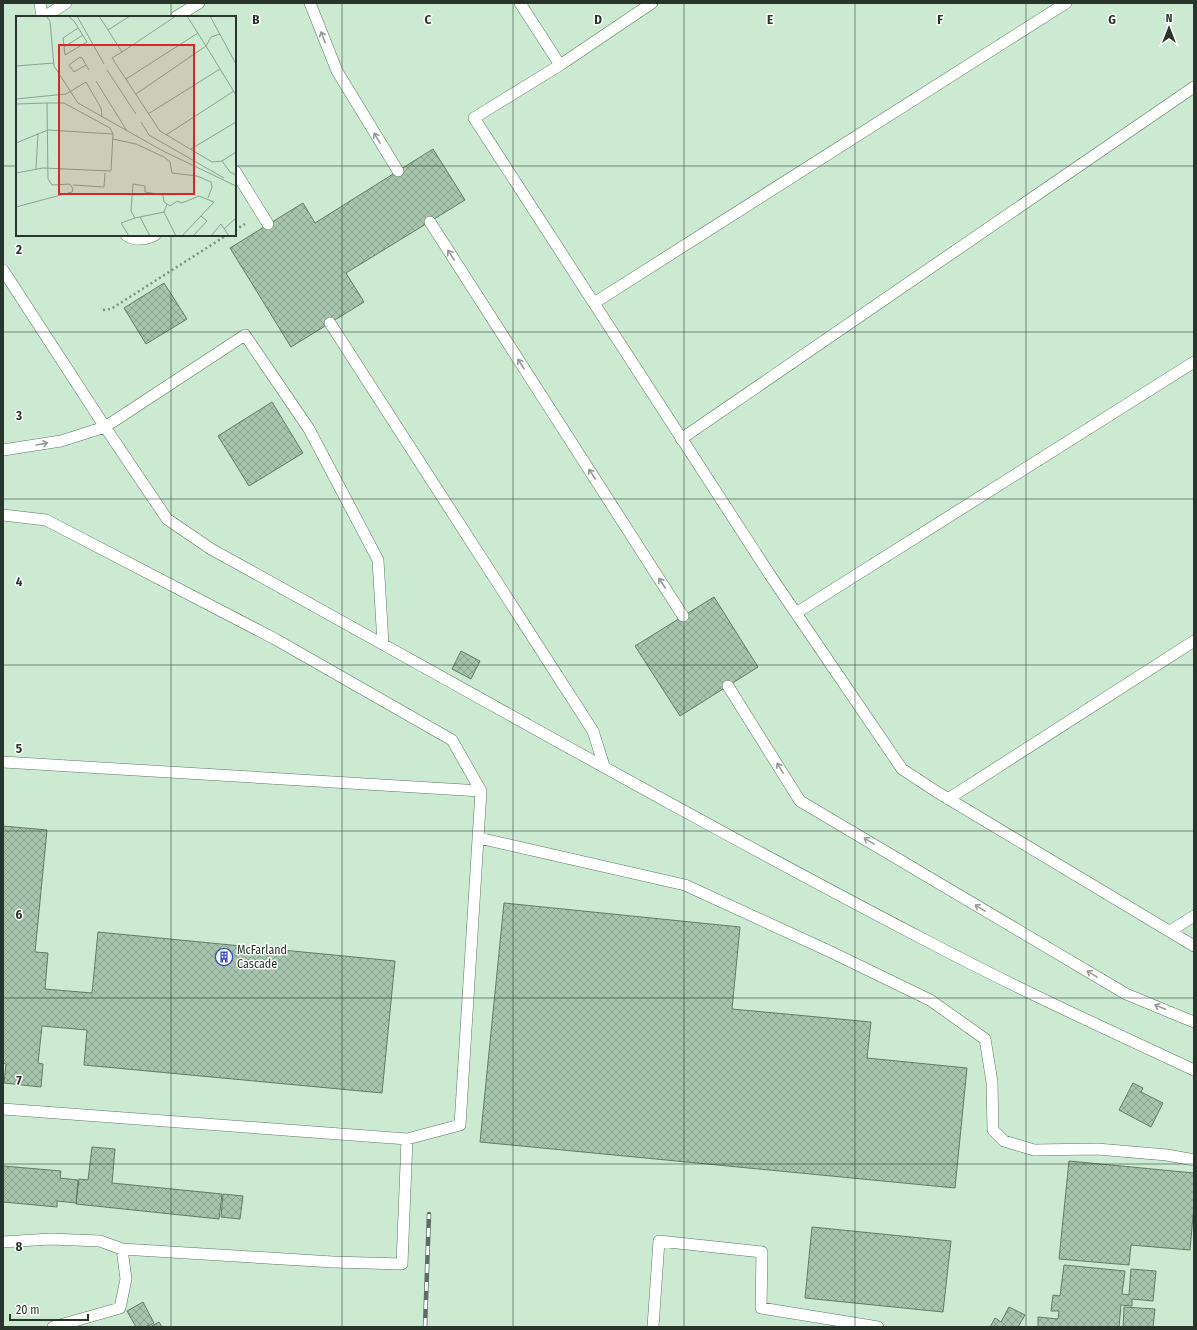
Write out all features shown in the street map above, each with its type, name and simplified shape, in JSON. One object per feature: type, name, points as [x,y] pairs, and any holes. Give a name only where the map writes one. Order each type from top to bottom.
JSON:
[{"type":"lane","points":[[40,3],[43,16]]},
{"type":"lane","points":[[45,16],[66,3]]},
{"type":"lane","points":[[178,16],[199,3]]},
{"type":"lane","points":[[310,3],[337,71],[398,171]]},
{"type":"lane","points":[[520,3],[560,65]]},
{"type":"lane","points":[[652,3],[560,65],[474,118],[681,439],[796,613],[902,769],[948,799],[1194,946]]},
{"type":"lane","points":[[594,303],[1066,3]]},
{"type":"lane","points":[[681,439],[1194,87]]},
{"type":"lane","points":[[238,183],[268,224]]},
{"type":"lane","points":[[430,222],[683,616]]},
{"type":"lane","points":[[127,236],[131,239],[149,239],[154,236]]},
{"type":"lane","points":[[3,270],[167,520],[211,549],[604,766],[929,942],[1077,1016],[1194,1070]]},
{"type":"lane","points":[[330,323],[593,731],[604,766]]},
{"type":"lane","points":[[3,450],[61,441],[105,427],[245,335],[309,429],[378,560],[383,644]]},
{"type":"lane","points":[[796,613],[1194,362]]},
{"type":"lane","points":[[3,515],[46,520],[275,639],[452,740],[480,791],[479,838],[460,1126],[407,1139],[3,1109]]},
{"type":"lane","points":[[948,799],[1194,641]]},
{"type":"lane","points":[[728,686],[800,801],[1126,994],[1194,1022]]},
{"type":"lane","points":[[3,762],[480,791]]},
{"type":"lane","points":[[479,838],[685,885],[831,952],[930,1000],[985,1039],[992,1082],[993,1130],[1004,1141],[1034,1150],[1097,1148],[1168,1155],[1194,1160]]},
{"type":"lane","points":[[1170,931],[1194,916]]},
{"type":"lane","points":[[3,1242],[50,1239],[100,1241],[122,1248],[333,1262],[402,1264],[407,1139]]},
{"type":"lane","points":[[653,1327],[659,1241],[762,1252],[761,1308],[878,1327]]},
{"type":"lane","points":[[53,1327],[120,1308],[126,1279],[122,1248]]},
{"type":"path","points":[[103,310],[111,309],[225,236]]},
{"type":"building","points":[[433,149],[465,200],[346,273],[364,302],[291,347],[230,248],[303,203],[315,223]]},
{"type":"building","points":[[164,283],[187,319],[146,344],[124,308]]},
{"type":"building","points":[[272,402],[303,453],[249,486],[218,436]]},
{"type":"building","points":[[714,597],[758,667],[680,716],[635,646]]},
{"type":"building","points":[[461,651],[480,661],[471,679],[452,669]]},
{"type":"building","name":"McFarland Cascade","points":[[3,826],[47,830],[35,952],[48,953],[45,989],[92,993],[98,932],[395,961],[382,1093],[84,1065],[87,1030],[42,1026],[38,1063],[43,1064],[41,1087],[4,1083],[6,1064],[3,1063]]},
{"type":"building","points":[[504,903],[740,927],[732,1009],[871,1022],[867,1058],[967,1068],[955,1188],[480,1142]]},
{"type":"building","points":[[1133,1083],[1143,1088],[1141,1092],[1163,1103],[1151,1127],[1119,1110]]},
{"type":"building","points":[[92,1147],[115,1149],[112,1183],[222,1194],[219,1219],[76,1204],[79,1179],[88,1180]]},
{"type":"building","points":[[1069,1161],[1194,1173],[1194,1205],[1190,1250],[1131,1245],[1129,1265],[1059,1259]]},
{"type":"building","points":[[3,1166],[61,1171],[60,1178],[78,1180],[76,1203],[57,1201],[57,1207],[3,1202]]},
{"type":"building","points":[[223,1194],[243,1196],[240,1219],[221,1217]]},
{"type":"building","points":[[812,1227],[951,1241],[943,1312],[805,1298]]},
{"type":"building","points":[[1064,1265],[1125,1271],[1122,1294],[1129,1295],[1131,1269],[1156,1271],[1153,1301],[1132,1299],[1132,1306],[1121,1305],[1119,1327],[1038,1327],[1038,1317],[1058,1319],[1059,1311],[1051,1311],[1053,1295],[1060,1296]]},
{"type":"building","points":[[143,1302],[154,1323],[146,1327],[136,1327],[127,1311]]},
{"type":"building","points":[[1009,1307],[1025,1315],[1018,1327],[990,1327],[995,1318],[1001,1322]]},
{"type":"building","points":[[1124,1307],[1155,1309],[1153,1327],[1123,1327]]},
{"type":"building","points":[[159,1322],[162,1327],[150,1327]]},
{"type":"railway","points":[[425,1327],[429,1214]]},
{"type":"place","name":"McFarland Cascade","points":[[224,957]]}]
